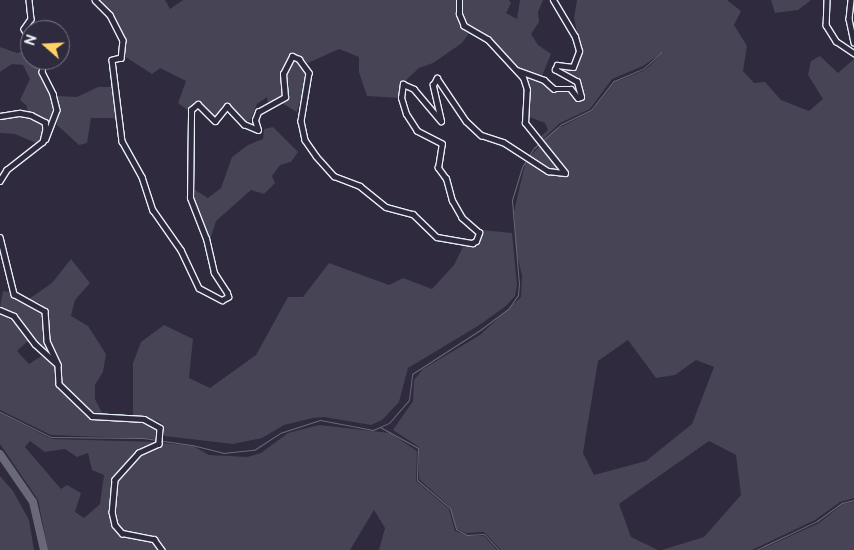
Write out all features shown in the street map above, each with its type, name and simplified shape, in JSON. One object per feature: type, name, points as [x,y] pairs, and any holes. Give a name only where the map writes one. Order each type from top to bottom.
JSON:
[{"type":"street","points":[[29,0],[30,20]]},
{"type":"street","points":[[95,0],[110,15],[122,40],[121,58],[112,60],[122,141],[142,177],[153,210],[181,250],[199,288],[222,300],[228,297],[214,273],[206,239],[190,198],[193,141],[190,116],[196,103],[215,121],[226,106],[244,124],[258,130],[255,120],[258,112],[285,97],[283,74],[288,59],[295,56],[309,73],[301,112],[303,136],[316,156],[334,176],[360,186],[386,207],[413,214],[437,237],[472,243],[476,241],[479,233],[458,213],[446,179],[438,168],[442,144],[417,132],[403,105],[402,88],[409,85],[441,121],[433,85],[437,78],[466,122],[481,136],[503,142],[548,171],[565,172],[524,123],[527,90],[517,70],[488,40],[464,26],[459,14],[459,0]]},
{"type":"street","points":[[517,70],[544,80],[554,89],[571,89],[576,97],[581,97],[576,82],[555,70],[557,65],[573,67],[579,51],[575,37],[553,0]]},
{"type":"street","points":[[827,0],[826,25],[836,41],[854,53]]},
{"type":"street","points":[[851,0],[849,19],[854,42]]},
{"type":"street","points":[[0,181],[7,170],[43,142],[52,130],[57,110],[54,94],[42,70]]},
{"type":"street","points":[[0,116],[20,113],[39,118],[45,122],[46,130],[43,142]]},
{"type":"street","points":[[0,237],[12,290],[45,311],[47,341],[58,365],[59,384],[87,414],[144,419],[160,428],[159,444],[139,454],[115,480],[112,512],[115,525],[122,533],[154,539],[162,550]]},
{"type":"street","points":[[0,310],[14,316],[40,349],[58,365]]},
{"type":"shaded area","points":[[100,0],[165,0],[170,9],[183,0],[457,0],[459,21],[469,33],[462,43],[433,63],[419,68],[402,84],[399,98],[367,96],[359,72],[359,57],[339,49],[308,63],[294,54],[283,68],[284,96],[268,103],[267,97],[257,104],[250,121],[243,121],[227,105],[223,105],[216,119],[195,101],[189,111],[178,103],[186,81],[160,68],[152,74],[124,56],[125,43],[119,25]]},
{"type":"shaded area","points":[[461,0],[509,0],[511,3],[506,13],[517,19],[520,0],[543,0],[538,12],[539,22],[531,34],[538,45],[551,54],[542,76],[516,68],[494,43],[468,27],[463,21]]},
{"type":"shaded area","points":[[577,0],[727,0],[741,11],[734,25],[747,46],[743,71],[754,83],[765,82],[781,100],[809,111],[823,99],[808,75],[811,61],[820,56],[838,73],[854,59],[854,498],[840,502],[815,520],[752,550],[662,550],[704,537],[741,495],[736,455],[709,441],[619,504],[631,537],[658,550],[501,550],[484,532],[466,533],[456,528],[450,507],[419,479],[419,447],[393,430],[413,401],[414,380],[423,369],[480,335],[521,297],[522,276],[516,249],[514,212],[525,164],[529,161],[548,172],[567,172],[544,141],[555,130],[592,111],[615,82],[645,70],[666,50],[643,66],[612,79],[590,109],[560,123],[541,141],[539,138],[548,130],[545,123],[527,116],[529,87],[519,71],[542,81],[551,89],[571,90],[575,96],[582,96],[576,80],[556,67],[574,67],[577,62],[579,41],[574,18]],"holes":[[[628,340],[656,378],[675,375],[696,360],[714,367],[692,424],[646,461],[594,475],[583,453],[598,361]]]},
{"type":"shaded area","points":[[771,0],[811,0],[798,10],[775,13]]},
{"type":"shaded area","points":[[0,47],[17,53],[20,52],[20,65],[12,64],[0,72]]},
{"type":"shaded area","points":[[294,59],[305,69],[307,76],[297,112],[280,102],[289,95],[285,77],[291,60]]},
{"type":"shaded area","points":[[26,70],[40,70],[39,74],[48,87],[54,104],[49,131],[46,121],[35,114],[26,113],[27,106],[20,100],[30,79]]},
{"type":"shaded area","points":[[98,87],[115,87],[116,118],[91,118],[87,143],[79,145],[57,125],[58,96],[77,97]]},
{"type":"shaded area","points":[[13,115],[43,123],[43,139],[36,143],[15,134],[0,133],[0,118]]},
{"type":"shaded area","points":[[273,127],[298,152],[291,162],[280,165],[272,176],[275,183],[264,194],[251,190],[216,221],[210,240],[193,197],[192,188],[208,198],[221,188],[232,157],[248,145],[263,139],[264,129]]},
{"type":"shaded area","points":[[541,144],[563,171],[548,169],[529,158]]},
{"type":"shaded area","points":[[481,230],[512,233],[517,285],[515,296],[506,306],[478,326],[408,368],[399,402],[382,420],[371,425],[324,417],[313,418],[284,425],[262,438],[233,444],[164,436],[164,426],[158,421],[133,416],[133,363],[141,342],[164,325],[193,339],[189,378],[210,388],[256,355],[288,297],[303,297],[329,263],[389,285],[403,278],[432,289],[454,265],[465,243],[479,243]]},
{"type":"shaded area","points":[[71,259],[90,283],[75,300],[71,316],[88,326],[106,354],[103,372],[95,385],[95,399],[103,415],[88,411],[61,383],[59,363],[50,343],[47,313],[40,303],[29,299],[52,283]]},
{"type":"shaded area","points":[[3,291],[10,292],[41,312],[44,337],[55,360],[36,343],[17,313],[0,307]]},
{"type":"shaded area","points":[[0,313],[17,324],[29,340],[17,351],[29,364],[43,355],[52,362],[56,366],[57,382],[83,414],[98,420],[147,423],[158,430],[158,439],[51,435],[0,410]]},
{"type":"shaded area","points":[[0,413],[52,439],[158,442],[138,453],[123,466],[112,488],[116,531],[122,535],[153,540],[159,550],[48,550],[38,500],[0,444]],"holes":[[[30,441],[45,452],[65,449],[77,457],[88,453],[92,470],[104,475],[100,504],[84,518],[75,512],[81,493],[67,485],[61,489],[25,447]]]},
{"type":"shaded area","points":[[319,425],[390,433],[417,451],[416,481],[449,509],[455,531],[468,536],[484,536],[497,550],[379,550],[385,528],[374,510],[350,550],[163,550],[154,538],[122,531],[117,524],[114,507],[118,479],[142,453],[164,443],[193,446],[209,455],[247,457],[261,453],[288,433]]},
{"type":"shaded area","points":[[0,476],[13,491],[29,520],[34,550],[0,550]]},
{"type":"shaded area","points":[[854,502],[854,550],[760,550],[819,523],[843,504]]},
{"type":"waterway","points":[[0,412],[51,437],[143,438],[192,445],[223,453],[254,450],[280,433],[320,420],[373,430],[389,423],[409,400],[412,374],[480,330],[509,308],[518,295],[519,284],[512,200],[522,167],[534,148],[562,124],[591,110],[614,81],[644,68],[662,52]]},
{"type":"waterway","points":[[380,427],[418,448],[417,480],[450,508],[456,529],[467,535],[484,534],[499,550]]},
{"type":"waterway","points":[[0,454],[33,502],[44,550]]},
{"type":"waterway","points":[[756,550],[817,521],[842,503],[854,500]]}]
